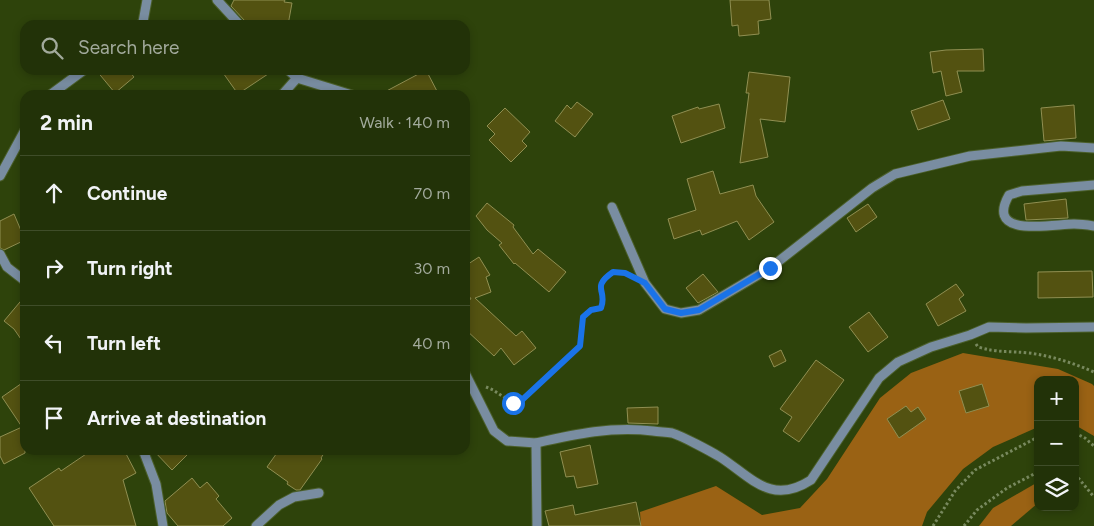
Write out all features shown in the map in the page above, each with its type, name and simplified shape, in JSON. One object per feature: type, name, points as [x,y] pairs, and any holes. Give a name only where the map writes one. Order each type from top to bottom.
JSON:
[{"type":"street","points":[[143,20],[147,0]]},
{"type":"street","points":[[217,0],[235,20]]},
{"type":"street","points":[[57,90],[77,75]]},
{"type":"street","points":[[294,75],[297,78],[336,90]]},
{"type":"street","points":[[286,90],[297,78]]},
{"type":"street","points":[[0,176],[20,139]]},
{"type":"street","points":[[612,207],[645,283],[665,309],[681,313],[699,310],[770,268],[872,188],[895,174],[970,156],[1061,146],[1094,148]]},
{"type":"street","points":[[1094,185],[1022,190],[1009,195],[1004,205],[1006,218],[1012,224],[1023,227],[1077,224],[1094,226]]},
{"type":"street","points":[[0,254],[7,267],[20,277]]},
{"type":"street","points":[[470,383],[494,430],[507,441],[536,443],[576,434],[628,428],[672,433],[720,457],[752,482],[774,490],[798,488],[811,480],[879,378],[898,362],[931,346],[970,335],[989,327],[1094,328]]},
{"type":"street","points":[[536,443],[537,526]]},
{"type":"street","points":[[145,455],[156,484],[163,526]]},
{"type":"street","points":[[256,526],[279,505],[294,497],[319,492]]},
{"type":"path","points":[[470,378],[513,403],[522,400],[580,346],[583,317],[591,310],[601,308],[604,302],[600,287],[603,279],[613,272],[625,273],[645,283]]},
{"type":"path","points":[[970,335],[978,347],[995,352],[1029,353],[1069,361],[1094,372]]},
{"type":"path","points":[[1079,435],[1094,446]]},
{"type":"path","points":[[933,526],[955,492],[975,470],[1034,439]]},
{"type":"path","points":[[964,526],[977,510],[985,504],[1007,488],[1034,474]]},
{"type":"path","points":[[1079,479],[1094,498]]},
{"type":"shaded area","points":[[963,353],[1058,369],[1074,376],[1034,376],[1034,429],[993,447],[963,469],[927,512],[922,526],[641,526],[640,512],[716,486],[762,515],[800,508],[827,479],[880,398],[911,373]]},
{"type":"shaded area","points":[[1079,378],[1094,386],[1094,436],[1079,427]]},
{"type":"shaded area","points":[[1034,484],[1034,506],[1011,526],[979,526],[993,508]]},
{"type":"building","points":[[234,0],[285,0],[284,2],[292,3],[289,20],[244,20],[231,6]]},
{"type":"building","points":[[730,0],[769,0],[771,19],[758,21],[759,34],[739,36],[738,25],[732,26]]},
{"type":"building","points":[[983,49],[984,71],[957,71],[962,92],[946,96],[941,71],[933,73],[930,52]]},
{"type":"building","points":[[749,72],[790,77],[785,122],[760,119],[768,157],[740,163],[749,93],[746,93]]},
{"type":"building","points":[[100,75],[132,75],[134,77],[119,90],[113,90]]},
{"type":"building","points":[[225,75],[266,75],[244,90],[235,90]]},
{"type":"building","points":[[417,75],[429,75],[436,90],[388,90]]},
{"type":"building","points":[[943,100],[950,119],[918,130],[911,111]]},
{"type":"building","points":[[577,102],[593,114],[575,137],[555,121],[567,105],[571,109]]},
{"type":"building","points":[[719,104],[725,128],[681,143],[672,116],[698,107],[699,109]]},
{"type":"building","points":[[1074,105],[1076,138],[1044,141],[1041,108]]},
{"type":"building","points":[[505,108],[530,132],[522,141],[527,146],[511,162],[489,140],[495,134],[487,126]]},
{"type":"building","points":[[713,171],[720,194],[753,185],[756,196],[774,222],[749,240],[737,221],[702,235],[700,230],[674,239],[668,219],[696,210],[687,179]]},
{"type":"building","points":[[1066,199],[1068,218],[1026,220],[1024,204]]},
{"type":"building","points":[[487,203],[514,225],[513,227],[533,254],[538,249],[566,272],[549,292],[514,264],[499,245],[502,243],[487,230],[476,216]]},
{"type":"building","points":[[868,204],[877,217],[856,232],[847,218]]},
{"type":"building","points":[[14,214],[20,228],[20,242],[4,250],[0,248],[0,221]]},
{"type":"building","points":[[479,257],[490,275],[486,277],[491,292],[475,298],[516,336],[522,331],[536,348],[514,365],[501,348],[494,356],[470,334],[470,263]]},
{"type":"building","points":[[1092,271],[1093,297],[1038,298],[1038,272]]},
{"type":"building","points":[[703,274],[718,292],[698,303],[686,288]]},
{"type":"building","points":[[956,284],[964,295],[959,299],[966,311],[938,326],[926,304]]},
{"type":"building","points":[[20,302],[20,338],[14,329],[4,321]]},
{"type":"building","points":[[869,312],[888,337],[868,352],[849,327]]},
{"type":"building","points":[[781,350],[786,361],[774,367],[769,356]]},
{"type":"building","points":[[816,360],[844,380],[799,442],[783,431],[792,417],[780,409]]},
{"type":"building","points":[[20,384],[20,424],[2,397]]},
{"type":"building","points":[[982,384],[989,406],[966,413],[959,391]]},
{"type":"building","points":[[906,406],[911,412],[918,407],[926,419],[899,438],[887,419]]},
{"type":"building","points":[[658,407],[658,424],[628,423],[627,408]]},
{"type":"building","points":[[20,428],[21,455],[4,464],[0,456],[0,437]]},
{"type":"building","points":[[590,445],[598,484],[577,488],[574,476],[566,477],[560,452]]},
{"type":"building","points":[[85,455],[127,455],[136,473],[123,480],[136,526],[54,526],[29,488],[59,468],[61,471]]},
{"type":"building","points":[[158,455],[187,455],[172,470]]},
{"type":"building","points":[[275,455],[323,455],[300,490],[296,490],[287,484],[288,482],[267,467]]},
{"type":"building","points":[[192,478],[200,488],[207,482],[219,496],[216,499],[232,518],[223,526],[178,526],[167,513],[165,501]]},
{"type":"building","points":[[636,502],[641,526],[549,526],[545,511],[573,505],[575,515]]},
{"type":"route","points":[[513,403],[522,400],[580,346],[583,317],[591,310],[601,308],[604,302],[600,287],[603,279],[613,272],[625,273],[645,283],[665,309],[681,313],[699,310],[770,268]]}]
